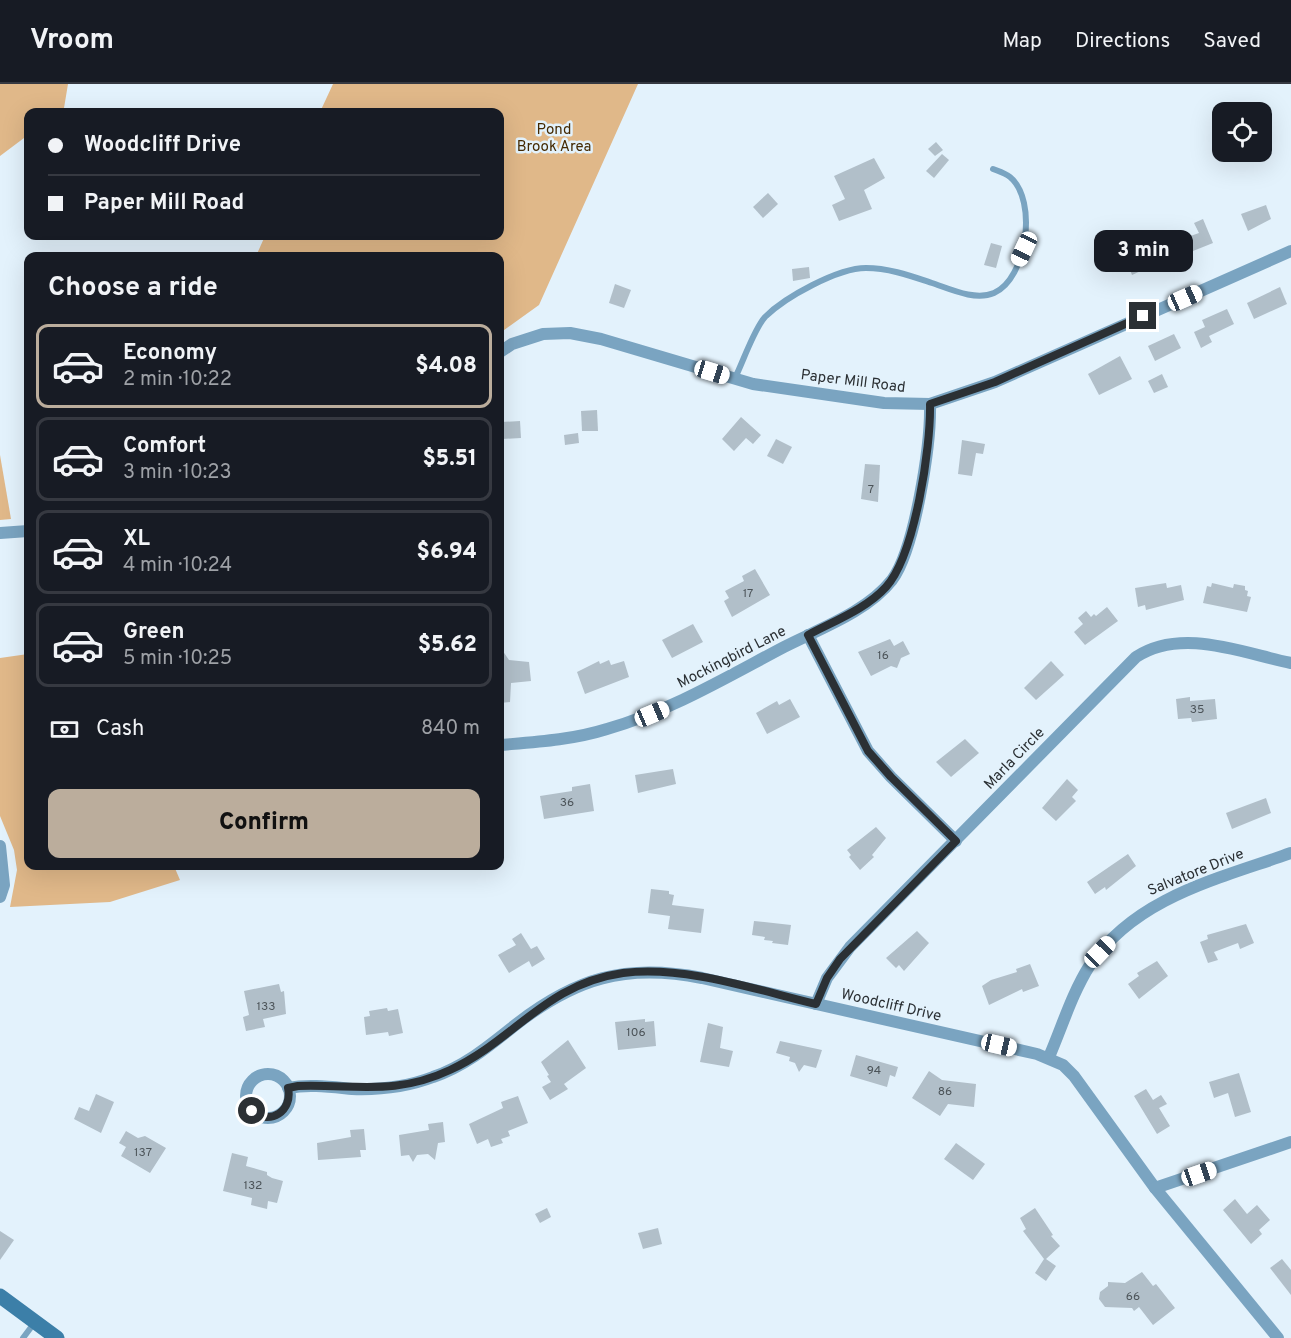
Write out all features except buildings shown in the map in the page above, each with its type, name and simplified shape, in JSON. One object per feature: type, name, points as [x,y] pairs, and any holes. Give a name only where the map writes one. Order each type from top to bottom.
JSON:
[{"type":"main road","points":[[0,1296],[57,1338]]},
{"type":"street","name":"Paper Mill Road","points":[[504,349],[512,344],[543,334],[570,333],[601,339],[753,384],[884,403],[930,404],[995,382],[1291,251]]},
{"type":"street","name":"Mockingbird Lane","points":[[504,745],[578,736],[638,719],[679,702],[869,602],[886,587],[899,568],[914,525],[929,431],[930,404]]},
{"type":"street","points":[[0,533],[24,531]]},
{"type":"street","points":[[808,635],[868,751],[956,841]]},
{"type":"street","name":"Marla Circle","points":[[816,1004],[827,978],[840,959],[1127,666],[1147,650],[1168,643],[1190,642],[1291,663]]},
{"type":"street","points":[[0,846],[4,885],[0,897]]},
{"type":"street","name":"Salvatore Drive","points":[[1049,1058],[1090,966],[1100,952],[1131,922],[1147,909],[1184,891],[1291,853]]},
{"type":"street","name":"Woodcliff Drive","points":[[288,1088],[307,1086],[387,1088],[435,1077],[480,1053],[537,1008],[564,992],[594,980],[623,973],[653,972],[685,975],[1049,1058],[1074,1076],[1155,1188],[1278,1338]]},
{"type":"street","points":[[1155,1188],[1291,1142]]},
{"type":"lane","points":[[735,378],[765,318],[802,291],[838,274],[863,268],[886,270],[968,295],[992,294],[1008,285],[1024,249],[1027,219],[1017,187],[1010,177],[993,169]]},
{"type":"lane","points":[[23,1338],[36,1322]]},
{"type":"green space","points":[[0,84],[68,84],[64,108],[24,108],[24,138],[0,156]]},
{"type":"green space","name":"Pond Brook Area","points":[[333,84],[638,84],[539,305],[504,330],[504,252],[258,252],[263,240],[504,240],[504,108],[322,108]]},
{"type":"green space","points":[[0,455],[11,519],[0,520]]},
{"type":"green space","points":[[24,655],[24,870],[176,870],[180,880],[110,902],[10,907],[17,870],[14,850],[0,816],[0,658]]},
{"type":"route","points":[[252,1111],[265,1118],[279,1114],[288,1103],[290,1095],[288,1088],[298,1086],[387,1088],[405,1086],[435,1077],[464,1064],[550,999],[578,985],[623,973],[669,972],[816,1004],[827,978],[850,947],[956,841],[878,764],[868,751],[859,738],[808,635],[869,602],[886,587],[899,568],[909,546],[914,525],[929,431],[930,404],[995,382],[1143,316]]}]
